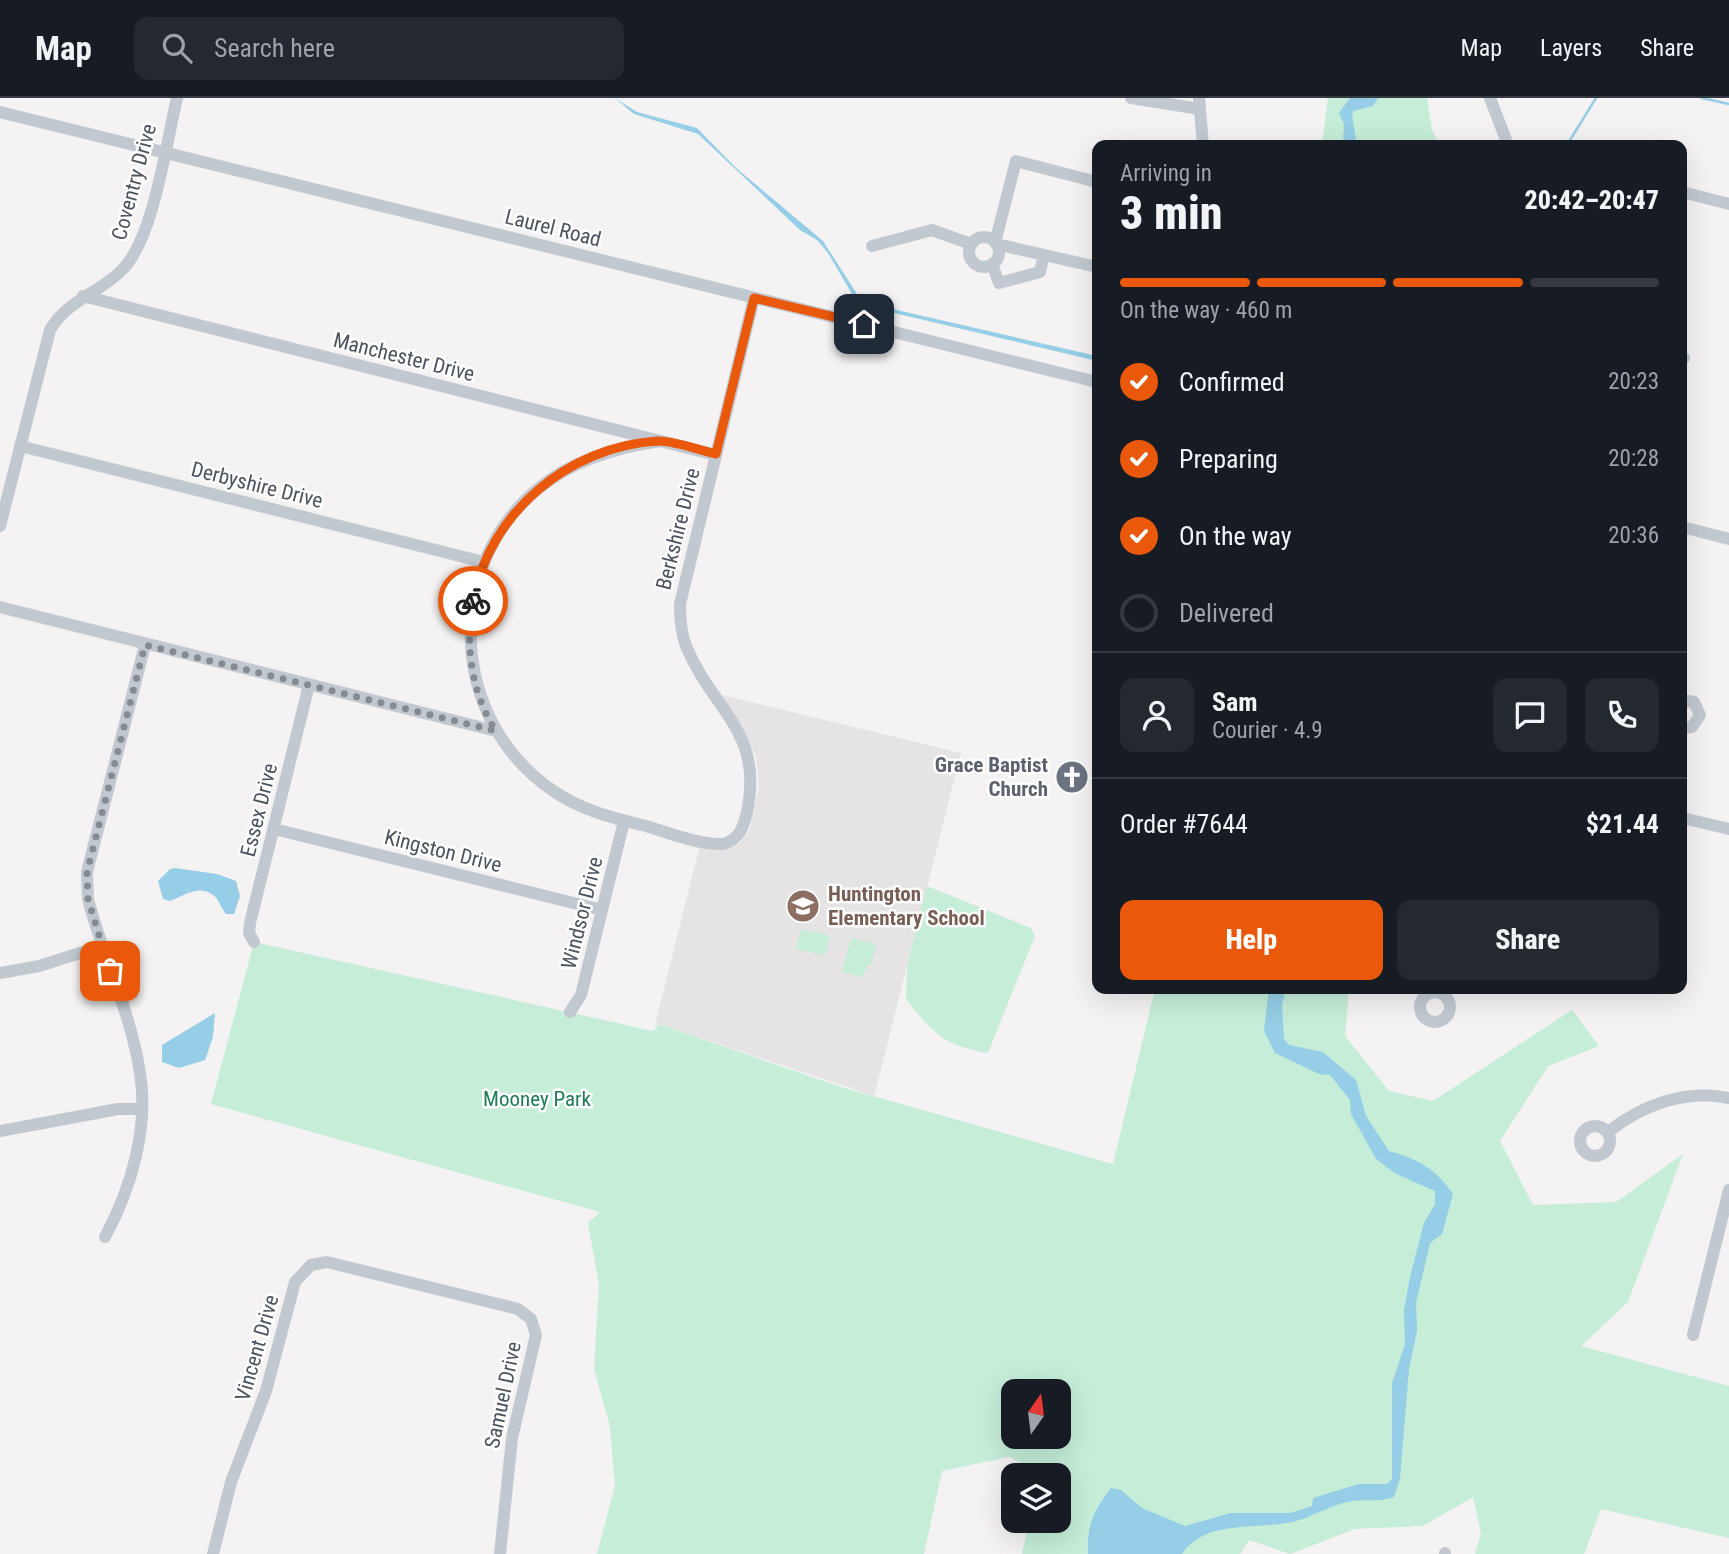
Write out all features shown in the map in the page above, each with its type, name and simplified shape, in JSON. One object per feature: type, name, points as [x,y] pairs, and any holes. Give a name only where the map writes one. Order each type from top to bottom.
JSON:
[{"type":"street","name":"Coventry Drive","points":[[0,526],[50,330],[63,311],[118,274],[138,248],[177,98]]},
{"type":"street","points":[[1131,98],[1199,104],[1203,140]]},
{"type":"street","points":[[1490,98],[1506,140]]},
{"type":"street","name":"Laurel Road","points":[[0,112],[1092,381]]},
{"type":"street","points":[[1092,181],[1016,161],[994,242],[998,253],[992,264],[981,267],[972,262],[969,253],[971,244],[979,238],[994,242],[1044,255],[1092,265]]},
{"type":"street","points":[[1687,193],[1729,204]]},
{"type":"street","points":[[872,246],[932,230],[971,244]]},
{"type":"street","points":[[992,264],[999,283],[1040,272],[1044,255]]},
{"type":"street","name":"Manchester Drive","points":[[83,296],[716,454]]},
{"type":"street","name":"Berkshire Drive","points":[[624,821],[723,844],[737,838],[743,829],[750,794],[749,755],[687,648],[680,612],[682,588],[754,298]]},
{"type":"street","points":[[624,821],[585,808],[553,790],[527,770],[496,731],[475,679],[469,642],[474,595],[484,562],[515,512],[549,481],[582,462],[607,453],[661,441]]},
{"type":"street","name":"Derbyshire Drive","points":[[20,446],[484,562]]},
{"type":"street","points":[[1687,528],[1729,539]]},
{"type":"street","points":[[0,607],[496,731]]},
{"type":"street","points":[[105,1237],[124,1198],[138,1143],[142,1109],[136,1054],[88,899],[87,872],[145,645]]},
{"type":"street","name":"Essex Drive","points":[[254,942],[249,933],[250,923],[309,685]]},
{"type":"street","points":[[1687,701],[1694,702],[1700,715],[1696,724],[1687,727]]},
{"type":"street","points":[[1687,819],[1729,829]]},
{"type":"street","name":"Windsor Drive","points":[[570,1012],[581,995],[624,821]]},
{"type":"street","name":"Kingston Drive","points":[[274,829],[602,911]]},
{"type":"street","points":[[0,973],[38,966],[102,946]]},
{"type":"street","points":[[1608,1132],[1641,1111],[1667,1101],[1691,1096],[1729,1098]]},
{"type":"street","points":[[0,1131],[118,1109],[142,1109]]},
{"type":"street","points":[[1693,1335],[1729,1190]]},
{"type":"street","name":"Vincent Drive","points":[[214,1554],[231,1482],[266,1391],[299,1275],[311,1265],[327,1262],[421,1285]]},
{"type":"street","name":"Samuel Drive","points":[[421,1285],[518,1308],[526,1313],[534,1327],[534,1343],[512,1438],[500,1554]]},
{"type":"shaded area","name":"Huntington Elementary School","points":[[722,695],[961,753],[874,1096],[660,1024],[655,1025],[700,845],[724,850],[741,842],[749,831],[759,787],[756,756]]},
{"type":"green space","points":[[1328,98],[1427,98],[1432,130],[1437,140],[1323,140]]},
{"type":"green space","points":[[927,886],[1031,928],[1035,936],[988,1053],[950,1042],[932,1029],[906,999],[907,966]]},
{"type":"green space","points":[[801,929],[830,936],[825,955],[796,949]]},
{"type":"green space","points":[[851,938],[876,944],[871,965],[868,965],[862,977],[842,972]]},
{"type":"green space","name":"Mooney Park","points":[[254,942],[653,1031],[659,1024],[841,1087],[1113,1164],[1154,994],[1349,994],[1345,1036],[1389,1091],[1433,1101],[1572,1010],[1599,1046],[1548,1066],[1500,1141],[1533,1205],[1616,1202],[1683,1154],[1628,1302],[1581,1346],[1729,1386],[1729,1538],[1601,1509],[1584,1554],[1475,1554],[1481,1533],[1473,1497],[1423,1526],[1355,1529],[1290,1554],[1249,1540],[1240,1554],[1022,1554],[1026,1533],[1071,1533],[1071,1463],[1021,1463],[1009,1457],[942,1471],[924,1554],[597,1554],[615,1486],[610,1426],[594,1369],[599,1285],[588,1223],[600,1212],[211,1104]]},
{"type":"water","points":[[615,98],[637,112],[697,128],[736,168],[823,241],[857,294],[888,308],[1092,355],[1092,360],[873,308],[852,294],[828,253],[817,240],[800,230],[698,134],[634,114]]},
{"type":"water","points":[[1350,98],[1378,98],[1373,106],[1353,111],[1356,140],[1343,140],[1344,124],[1339,113]]},
{"type":"water","points":[[170,869],[217,874],[236,881],[240,896],[234,914],[226,914],[215,897],[208,892],[191,892],[170,901],[163,899],[158,881]]},
{"type":"water","points":[[1268,994],[1285,994],[1282,1005],[1284,1039],[1289,1045],[1323,1052],[1356,1080],[1366,1116],[1389,1151],[1426,1166],[1453,1194],[1442,1234],[1430,1243],[1416,1303],[1417,1331],[1409,1369],[1400,1478],[1394,1497],[1347,1502],[1282,1524],[1219,1530],[1192,1543],[1182,1554],[1088,1554],[1092,1519],[1111,1488],[1121,1490],[1142,1508],[1185,1526],[1231,1513],[1290,1513],[1312,1506],[1313,1498],[1359,1484],[1387,1484],[1392,1479],[1392,1383],[1405,1344],[1404,1310],[1410,1277],[1424,1223],[1435,1204],[1435,1191],[1396,1174],[1376,1159],[1351,1114],[1350,1100],[1330,1075],[1319,1074],[1275,1053],[1264,1031]]},
{"type":"water","points":[[215,1013],[213,1037],[205,1060],[179,1068],[162,1062],[162,1045]]},
{"type":"waterway","points":[[1570,140],[1596,98]]},
{"type":"waterway","points":[[1702,98],[1729,104]]},
{"type":"way so far","points":[[110,971],[88,899],[87,872],[145,645],[496,731],[484,706],[472,666],[469,632],[473,601]]},
{"type":"place","name":"Grace Baptist Church","points":[[1072,777]]},
{"type":"place","name":"Huntington Elementary School","points":[[803,906]]},
{"type":"route","points":[[473,601],[484,562],[503,526],[540,487],[564,471],[616,450],[661,441],[716,454],[754,298],[864,324]]}]
